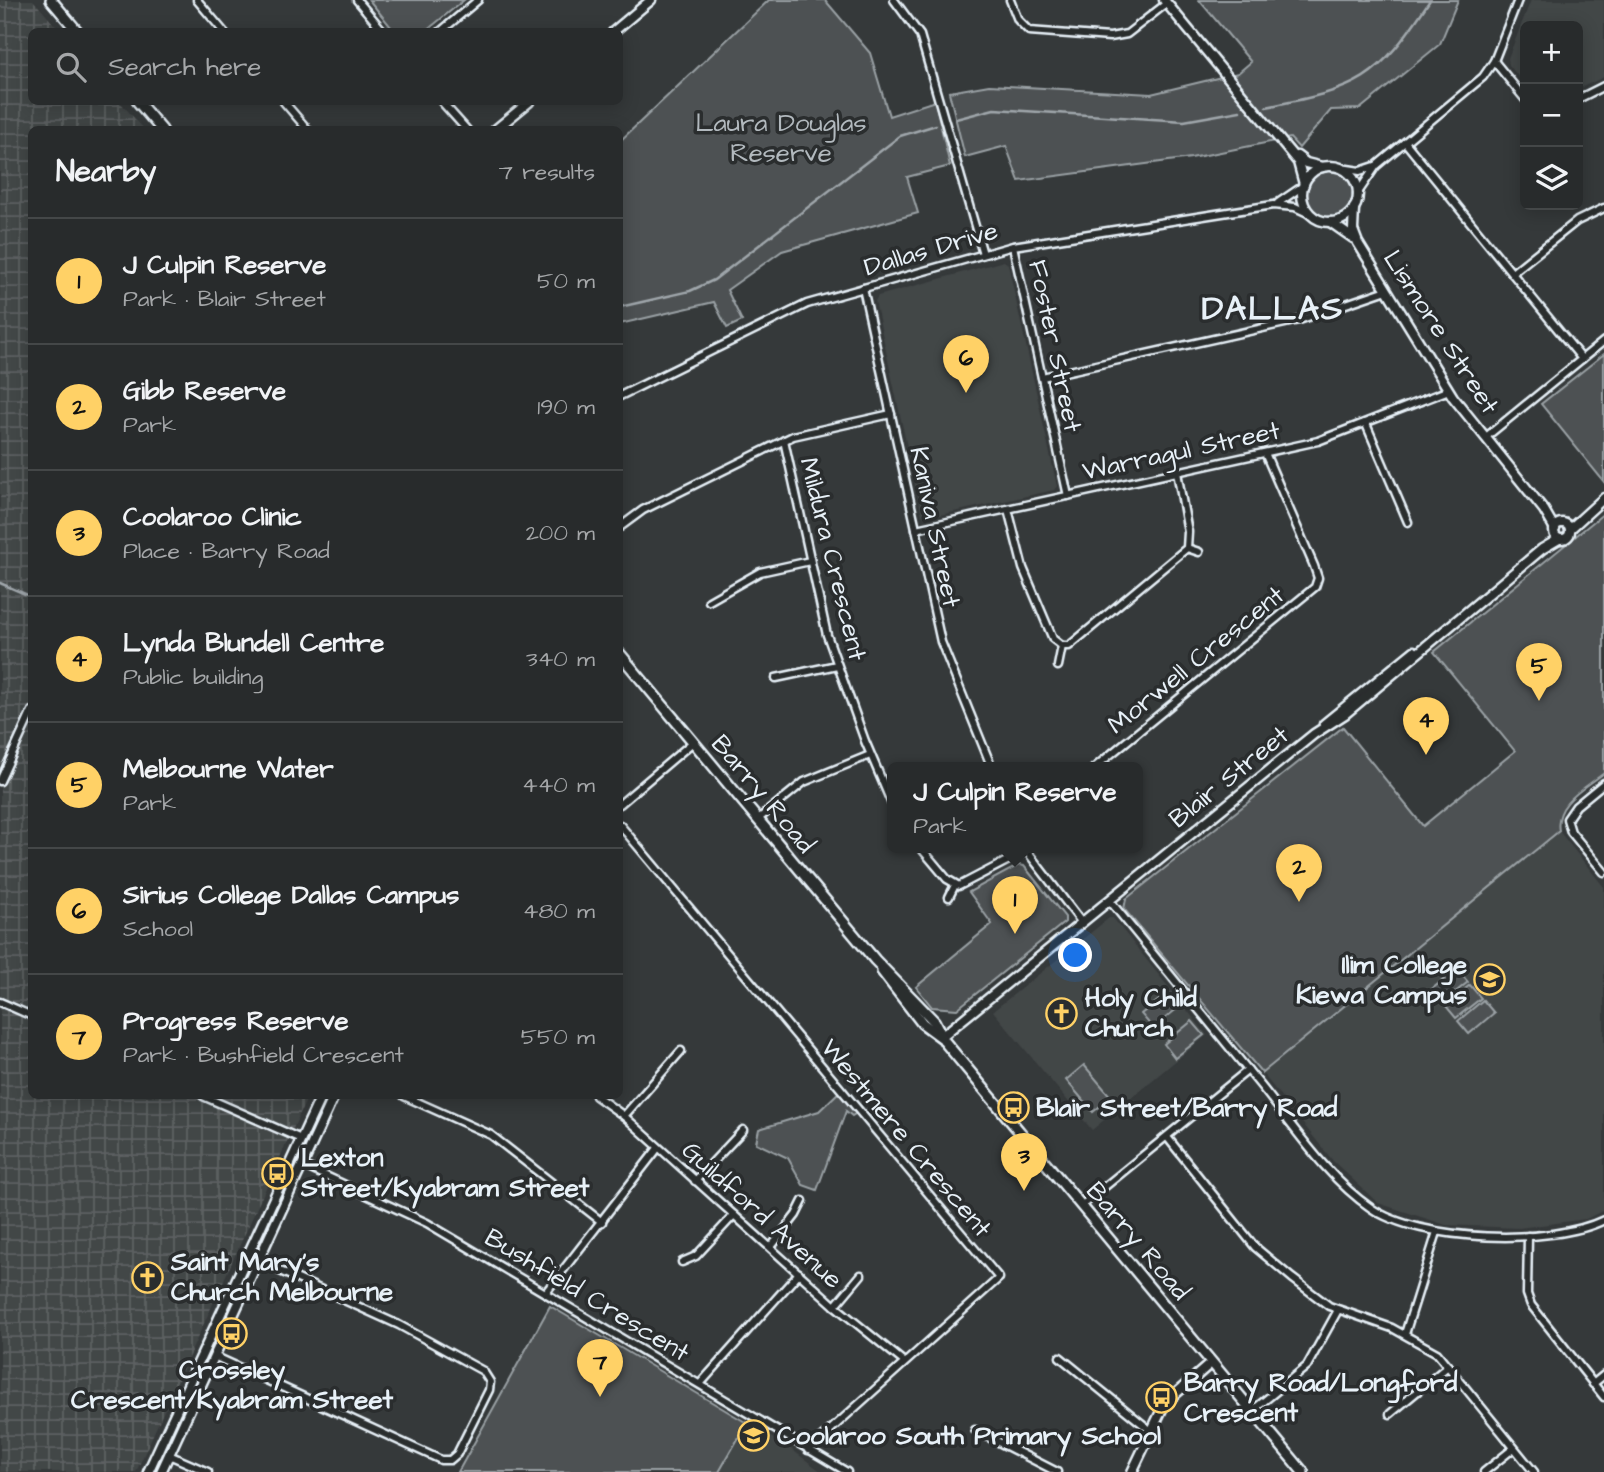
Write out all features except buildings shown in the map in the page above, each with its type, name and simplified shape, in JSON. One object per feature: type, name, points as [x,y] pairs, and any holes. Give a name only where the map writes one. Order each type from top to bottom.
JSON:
[{"type":"main road","points":[[51,0],[75,28]]},
{"type":"main road","points":[[141,105],[159,126]]},
{"type":"main road","name":"Barry Road","points":[[623,662],[875,960],[934,1021],[941,1037],[1303,1472]]},
{"type":"street","points":[[197,0],[221,28]]},
{"type":"street","points":[[358,0],[381,28]]},
{"type":"street","points":[[445,28],[478,0]]},
{"type":"street","points":[[618,28],[651,0]]},
{"type":"street","points":[[894,0],[920,35],[983,254]]},
{"type":"street","points":[[1010,0],[1018,20],[1029,31],[1110,37],[1128,34],[1166,2],[1285,145],[1301,169],[1302,199],[1310,214],[1330,222],[1343,219],[1354,208],[1357,194],[1355,182],[1340,169]]},
{"type":"street","points":[[1357,194],[1376,166],[1478,83],[1494,61],[1518,0]]},
{"type":"street","points":[[1494,61],[1520,93]]},
{"type":"street","points":[[1583,96],[1604,86]]},
{"type":"street","points":[[287,105],[305,126]]},
{"type":"street","points":[[444,105],[462,126]]},
{"type":"street","points":[[500,126],[524,105]]},
{"type":"street","points":[[1405,142],[1582,359]]},
{"type":"street","points":[[1285,145],[1306,163],[1322,167],[1360,171],[1376,166]]},
{"type":"street","points":[[1303,185],[1311,173],[1322,167]]},
{"type":"street","name":"Dallas Drive","points":[[1273,205],[1291,197],[1303,185]]},
{"type":"street","name":"Dallas Drive","points":[[623,395],[799,307],[1013,246],[1273,205],[1295,207],[1310,214]]},
{"type":"street","name":"Lismore Street","points":[[1354,208],[1353,230],[1358,243]]},
{"type":"street","points":[[1512,273],[1577,221],[1604,208]]},
{"type":"street","name":"Lismore Street","points":[[1330,222],[1348,232],[1358,243],[1449,390],[1561,529]]},
{"type":"street","name":"Foster Street","points":[[1013,246],[1068,496]]},
{"type":"street","name":"Kaniva Street","points":[[863,288],[941,642],[990,762]]},
{"type":"street","points":[[1042,377],[1299,320],[1387,290]]},
{"type":"street","points":[[1486,437],[1604,341]]},
{"type":"street","name":"Warragul Street","points":[[916,529],[1318,442],[1449,390]]},
{"type":"street","points":[[623,525],[643,510],[784,440],[891,414]]},
{"type":"street","points":[[1366,424],[1408,522]]},
{"type":"street","name":"Mildura Crescent","points":[[784,440],[810,561],[838,665],[870,755],[887,793]]},
{"type":"street","name":"Morwell Crescent","points":[[1265,453],[1318,578]]},
{"type":"street","points":[[1008,509],[1023,568],[1053,639],[1062,646],[1073,644],[1187,548],[1188,532],[1177,472]]},
{"type":"street","name":"Blair Street","points":[[941,1037],[1314,734],[1340,708],[1542,549],[1561,529],[1583,516],[1604,498]]},
{"type":"street","points":[[1187,548],[1199,552]]},
{"type":"street","points":[[709,601],[760,572],[810,561]]},
{"type":"street","name":"Morwell Crescent","points":[[1318,578],[1328,577]]},
{"type":"street","name":"Morwell Crescent","points":[[1101,762],[1311,591],[1318,578]]},
{"type":"street","points":[[1058,666],[1062,646]]},
{"type":"street","points":[[776,678],[838,665]]},
{"type":"street","points":[[0,781],[28,720]]},
{"type":"street","points":[[623,801],[692,742]]},
{"type":"street","points":[[757,820],[804,782],[870,755]]},
{"type":"street","points":[[1604,783],[1572,810],[1567,823],[1604,872]]},
{"type":"street","name":"Westmere Crescent","points":[[623,829],[999,1278],[808,1450]]},
{"type":"street","points":[[926,853],[955,885]]},
{"type":"street","points":[[955,885],[965,884],[1021,853]]},
{"type":"street","points":[[1028,853],[1082,923]]},
{"type":"street","points":[[949,897],[955,885]]},
{"type":"street","points":[[1110,901],[1323,1162],[1368,1206],[1379,1213],[1437,1232],[1528,1236],[1581,1229],[1604,1220]]},
{"type":"street","points":[[0,1002],[28,1014]]},
{"type":"street","points":[[624,1115],[681,1051]]},
{"type":"street","points":[[1081,1206],[1248,1070]]},
{"type":"street","points":[[210,1099],[301,1139]]},
{"type":"street","points":[[150,1472],[320,1099]]},
{"type":"street","points":[[161,1472],[333,1099]]},
{"type":"street","points":[[411,1099],[491,1135],[602,1222]]},
{"type":"street","name":"Guildford Avenue","points":[[600,1099],[624,1115],[835,1306],[904,1362]]},
{"type":"street","points":[[695,1181],[743,1130]]},
{"type":"street","points":[[1167,1137],[1260,1252],[1321,1301],[1338,1310],[1405,1334],[1433,1350],[1534,1472]]},
{"type":"street","points":[[546,1293],[658,1148]]},
{"type":"street","points":[[293,1156],[302,1165]]},
{"type":"street","points":[[268,1212],[290,1172],[302,1165]]},
{"type":"street","name":"Bushfield Crescent","points":[[302,1165],[427,1223],[847,1472]]},
{"type":"street","points":[[771,1247],[796,1215],[803,1201]]},
{"type":"street","points":[[682,1262],[695,1256],[734,1215]]},
{"type":"street","points":[[1405,1334],[1437,1232]]},
{"type":"street","points":[[1528,1236],[1527,1285],[1531,1305],[1604,1397]]},
{"type":"street","points":[[214,1356],[441,1460],[450,1460],[457,1454],[489,1390],[490,1382],[483,1371],[399,1325],[258,1261]]},
{"type":"street","points":[[700,1384],[799,1273]]},
{"type":"street","points":[[835,1306],[861,1275]]},
{"type":"street","points":[[236,1281],[246,1286]]},
{"type":"street","points":[[1252,1411],[1307,1366],[1338,1310]]},
{"type":"street","points":[[1060,1357],[1150,1430]]},
{"type":"street","points":[[1132,1472],[1165,1403],[1211,1363]]},
{"type":"street","points":[[1390,1414],[1448,1366]]},
{"type":"street","points":[[1593,1384],[1604,1375]]},
{"type":"street","points":[[975,1430],[1057,1472]]},
{"type":"street","points":[[162,1442],[169,1455]]},
{"type":"street","points":[[1485,1472],[1514,1448]]},
{"type":"street","points":[[150,1472],[162,1456],[169,1455],[208,1472]]},
{"type":"shaded area","points":[[0,0],[33,0],[57,28],[28,28],[28,105],[123,105],[141,126],[28,126],[28,1099],[307,1099],[136,1472],[0,1472]]},
{"type":"shaded area","points":[[1531,0],[1604,0],[1604,77],[1583,87],[1583,21],[1523,21]]},
{"type":"shaded area","points":[[1520,28],[1520,79],[1509,65],[1508,58]]},
{"type":"shaded area","points":[[1004,261],[1008,264],[1057,486],[1054,490],[926,518],[922,515],[875,301],[878,296]]},
{"type":"shaded area","name":"Ilim College Kiewa Campus","points":[[1559,831],[1604,887],[1604,1210],[1586,1219],[1519,1228],[1446,1225],[1378,1203],[1333,1161],[1262,1073]]},
{"type":"shaded area","points":[[1109,918],[1113,918],[1207,1035],[1092,1130],[993,1011]]},
{"type":"shaded area","name":"Coolaroo South Primary School","points":[[747,1423],[791,1449],[822,1472],[719,1472]]},
{"type":"green space","points":[[369,0],[464,0],[430,28],[392,28]]},
{"type":"green space","name":"Laura Douglas Reserve","points":[[769,0],[825,0],[870,53],[889,116],[935,101],[950,166],[907,177],[918,213],[782,251],[727,290],[742,321],[727,328],[714,302],[623,323],[623,138]]},
{"type":"green space","points":[[1199,0],[1458,0],[1440,44],[1360,109],[1331,110],[1299,148],[1290,138],[1191,158],[1019,181],[1006,146],[965,157],[949,92],[989,85],[1151,94],[1238,73],[1251,62]]},
{"type":"green space","points":[[1330,169],[1347,177],[1355,194],[1347,211],[1330,219],[1313,211],[1305,194],[1313,177]]},
{"type":"green space","points":[[1604,354],[1604,482],[1541,404]]},
{"type":"green space","points":[[1604,513],[1604,773],[1572,797],[1561,812],[1559,831],[1262,1073],[1124,909],[1126,899],[1343,727],[1423,826],[1515,751],[1434,652]]},
{"type":"green space","points":[[1019,865],[1024,866],[1065,917],[1065,922],[957,1009],[932,1007],[916,987],[992,924],[969,892]]},
{"type":"green space","points":[[1457,969],[1468,982],[1443,1002],[1432,989]]},
{"type":"green space","points":[[1470,985],[1481,998],[1456,1018],[1445,1005]]},
{"type":"green space","points":[[1168,993],[1179,1007],[1153,1028],[1141,1014]]},
{"type":"green space","points":[[1483,1000],[1494,1013],[1469,1034],[1458,1021]]},
{"type":"green space","points":[[1192,1021],[1204,1035],[1175,1058],[1164,1044]]},
{"type":"green space","points":[[1084,1065],[1111,1097],[1093,1112],[1066,1080]]},
{"type":"green space","points":[[840,1091],[858,1112],[852,1116],[846,1111],[817,1190],[803,1185],[788,1158],[756,1143],[759,1129],[819,1111]]},
{"type":"green space","points":[[550,1306],[747,1423],[719,1472],[458,1472]]},
{"type":"waterway","points":[[1266,107],[1324,94],[1363,77],[1395,49],[1430,0]]},
{"type":"waterway","points":[[956,119],[994,109],[1184,121],[1240,111]]},
{"type":"waterway","points":[[623,306],[690,291],[714,280],[900,136],[936,125]]},
{"type":"waterway","points":[[0,583],[28,595]]},
{"type":"place","name":"Sirius College Dallas Campus","points":[[966,393]]},
{"type":"place","name":"Melbourne Water","points":[[1539,701]]},
{"type":"place","name":"Lynda Blundell Centre","points":[[1426,755]]},
{"type":"place","name":"Gibb Reserve","points":[[1299,902]]},
{"type":"place","name":"J Culpin Reserve","points":[[1015,934]]},
{"type":"place","name":"Ilim College Kiewa Campus","points":[[1490,980]]},
{"type":"place","name":"Holy Child Church","points":[[1062,1013]]},
{"type":"place","name":"Blair Street/Barry Road","points":[[1013,1108]]},
{"type":"place","name":"Lexton Street/Kyabram Street","points":[[278,1173]]},
{"type":"place","name":"Coolaroo Clinic","points":[[1024,1191]]},
{"type":"place","name":"Saint Mary's Church Melbourne","points":[[148,1277]]},
{"type":"place","name":"Crossley Crescent/Kyabram Street","points":[[232,1334]]},
{"type":"place","name":"Progress Reserve","points":[[600,1397]]},
{"type":"place","name":"Barry Road/Longford Crescent","points":[[1161,1398]]},
{"type":"place","name":"Coolaroo South Primary School","points":[[754,1436]]},
{"type":"district","name":"DALLAS","points":[[1273,309]]}]
